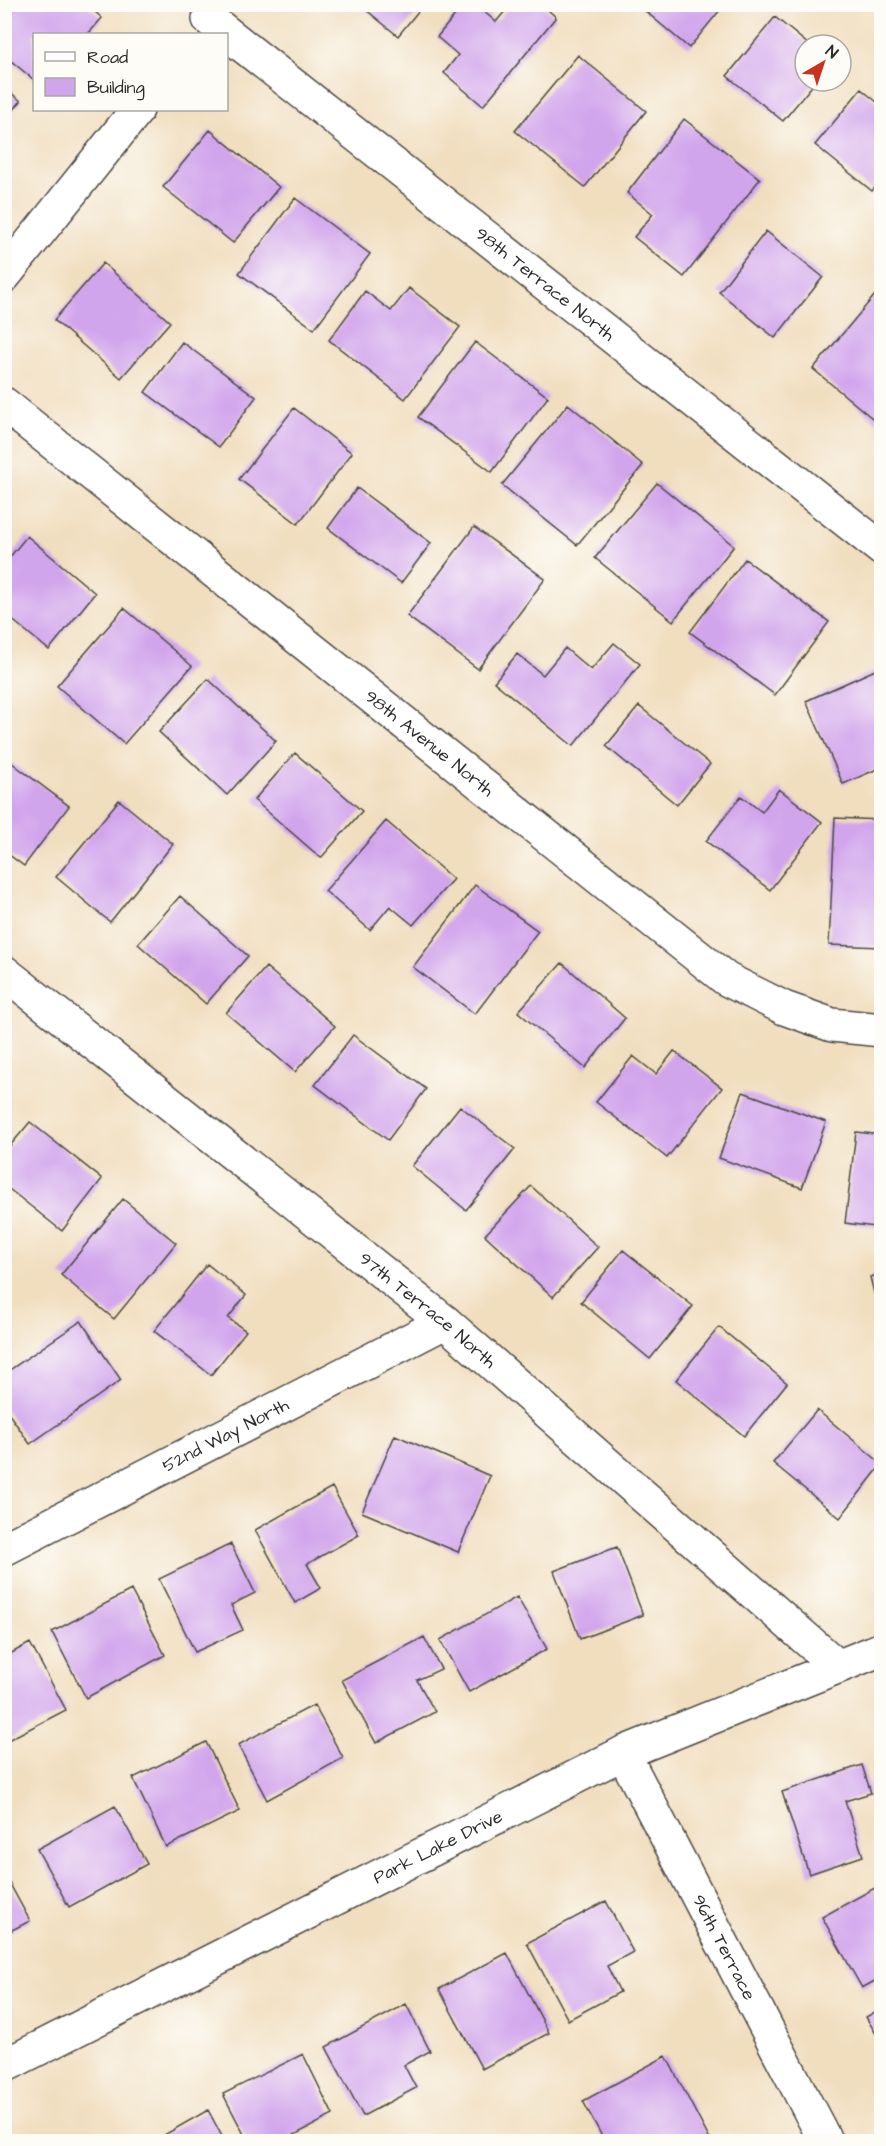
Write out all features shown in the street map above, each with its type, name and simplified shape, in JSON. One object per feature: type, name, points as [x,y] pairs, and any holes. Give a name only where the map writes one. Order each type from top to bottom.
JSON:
[{"type":"street","name":"98th Terrace North","points":[[209,19],[227,33]]},
{"type":"street","name":"98th Terrace North","points":[[228,34],[882,549]]},
{"type":"street","points":[[4,276],[136,111]]},
{"type":"street","name":"98th Avenue North","points":[[4,404],[726,979],[784,1008],[832,1026],[882,1030]]},
{"type":"street","name":"97th Terrace North","points":[[4,972],[445,1322],[837,1666]]},
{"type":"street","name":"52nd Way North","points":[[8,1543],[445,1322]]},
{"type":"street","name":"Park Lake Drive","points":[[4,2066],[622,1753],[882,1649]]},
{"type":"street","name":"96th Terrace","points":[[622,1753],[826,2142]]},
{"type":"building","points":[[17,4],[86,4],[102,18],[89,33],[33,33],[33,79],[4,55],[4,20]]},
{"type":"building","points":[[359,4],[424,4],[398,36]]},
{"type":"building","points":[[464,4],[475,4],[496,22],[511,4],[541,4],[556,17],[483,106],[444,73],[458,55],[437,37]]},
{"type":"building","points":[[637,4],[725,4],[689,48]]},
{"type":"building","points":[[775,17],[794,33],[793,93],[806,93],[783,121],[727,76]]},
{"type":"building","points":[[578,55],[646,111],[585,187],[515,131]]},
{"type":"building","points":[[4,87],[21,101],[4,121]]},
{"type":"building","points":[[861,89],[882,106],[882,180],[872,191],[815,145]]},
{"type":"building","points":[[684,119],[760,179],[684,277],[634,237],[653,214],[627,193]]},
{"type":"building","points":[[210,130],[279,187],[233,243],[163,187]]},
{"type":"building","points":[[295,198],[370,254],[314,329],[239,273]]},
{"type":"building","points":[[766,231],[823,277],[775,338],[719,292]]},
{"type":"building","points":[[103,263],[170,322],[121,378],[54,320]]},
{"type":"building","points":[[409,288],[460,327],[405,399],[329,340],[365,291],[391,311]]},
{"type":"building","points":[[875,295],[882,300],[882,419],[878,423],[813,369]]},
{"type":"building","points":[[182,342],[256,397],[219,447],[145,392]]},
{"type":"building","points":[[475,342],[548,397],[492,472],[418,417]]},
{"type":"building","points":[[568,404],[643,465],[577,545],[502,485]]},
{"type":"building","points":[[294,408],[352,453],[298,524],[239,479]]},
{"type":"building","points":[[657,483],[734,546],[673,621],[595,558]]},
{"type":"building","points":[[357,488],[431,543],[401,583],[328,528]]},
{"type":"building","points":[[474,527],[545,579],[478,669],[407,616]]},
{"type":"building","points":[[27,536],[95,593],[49,650],[4,613],[4,564]]},
{"type":"building","points":[[745,559],[829,622],[775,695],[690,632]]},
{"type":"building","points":[[124,608],[192,666],[124,744],[57,686]]},
{"type":"building","points":[[614,643],[640,664],[573,746],[494,682],[517,654],[543,675],[565,648],[591,670]]},
{"type":"building","points":[[882,667],[882,767],[843,784],[806,701]]},
{"type":"building","points":[[208,679],[276,741],[227,795],[159,732]]},
{"type":"building","points":[[639,706],[710,764],[677,805],[606,746]]},
{"type":"building","points":[[295,753],[362,811],[321,858],[254,800]]},
{"type":"building","points":[[4,757],[69,806],[24,866],[4,851]]},
{"type":"building","points":[[779,789],[822,822],[770,890],[706,841],[741,796],[762,812]]},
{"type":"building","points":[[119,800],[173,844],[110,922],[56,877]]},
{"type":"building","points":[[835,818],[882,820],[882,947],[829,945]]},
{"type":"building","points":[[386,821],[453,879],[413,925],[390,906],[370,930],[325,891]]},
{"type":"building","points":[[475,885],[538,931],[475,1014],[413,967]]},
{"type":"building","points":[[180,896],[248,956],[206,1004],[138,944]]},
{"type":"building","points":[[562,963],[625,1018],[585,1068],[518,1012]]},
{"type":"building","points":[[266,967],[335,1026],[295,1072],[226,1013]]},
{"type":"building","points":[[353,1035],[426,1089],[388,1140],[315,1085]]},
{"type":"building","points":[[674,1051],[722,1088],[667,1158],[596,1102],[633,1056],[656,1074]]},
{"type":"building","points":[[743,1092],[826,1122],[802,1188],[719,1158]]},
{"type":"building","points":[[460,1106],[515,1149],[466,1210],[412,1166]]},
{"type":"building","points":[[30,1122],[102,1179],[62,1231],[4,1185],[4,1153]]},
{"type":"building","points":[[856,1132],[882,1135],[882,1228],[845,1223]]},
{"type":"building","points":[[531,1186],[598,1247],[553,1297],[485,1235]]},
{"type":"building","points":[[123,1199],[176,1243],[114,1319],[61,1275]]},
{"type":"building","points":[[623,1250],[693,1306],[650,1359],[581,1302]]},
{"type":"building","points":[[207,1264],[246,1295],[228,1318],[246,1331],[211,1375],[154,1331]]},
{"type":"building","points":[[882,1274],[882,1321],[881,1321],[870,1277]]},
{"type":"building","points":[[81,1321],[121,1380],[30,1444],[4,1407],[4,1374]]},
{"type":"building","points":[[719,1327],[787,1383],[744,1436],[676,1380]]},
{"type":"building","points":[[817,1410],[882,1464],[840,1518],[773,1463]]},
{"type":"building","points":[[395,1435],[490,1476],[458,1552],[362,1512]]},
{"type":"building","points":[[332,1487],[359,1535],[307,1564],[321,1588],[295,1603],[255,1530]]},
{"type":"building","points":[[231,1544],[255,1593],[231,1605],[243,1630],[195,1652],[159,1579]]},
{"type":"building","points":[[617,1547],[643,1615],[580,1639],[554,1571]]},
{"type":"building","points":[[131,1590],[165,1655],[86,1698],[52,1632]]},
{"type":"building","points":[[517,1597],[547,1649],[469,1692],[440,1640]]},
{"type":"building","points":[[424,1637],[441,1669],[417,1680],[435,1712],[376,1743],[342,1680]]},
{"type":"building","points":[[30,1643],[66,1710],[4,1742],[4,1657]]},
{"type":"building","points":[[314,1705],[343,1758],[267,1800],[238,1745]]},
{"type":"building","points":[[206,1742],[240,1811],[166,1847],[133,1778]]},
{"type":"building","points":[[862,1765],[871,1793],[845,1801],[863,1856],[809,1874],[782,1792]]},
{"type":"building","points":[[115,1806],[147,1864],[69,1907],[37,1849]]},
{"type":"building","points":[[4,1873],[30,1921],[4,1934]]},
{"type":"building","points":[[882,1884],[882,1977],[862,1988],[822,1917]]},
{"type":"building","points":[[606,1901],[633,1952],[607,1966],[620,1992],[568,2020],[527,1943]]},
{"type":"building","points":[[507,1953],[549,2033],[482,2069],[439,1989]]},
{"type":"building","points":[[406,2004],[430,2051],[404,2065],[416,2088],[363,2116],[326,2047]]},
{"type":"building","points":[[882,2008],[882,2044],[866,2017]]},
{"type":"building","points":[[303,2054],[333,2115],[281,2142],[248,2142],[223,2094]]},
{"type":"building","points":[[666,2056],[710,2140],[605,2142],[583,2101]]},
{"type":"building","points":[[208,2110],[225,2142],[152,2142]]}]
